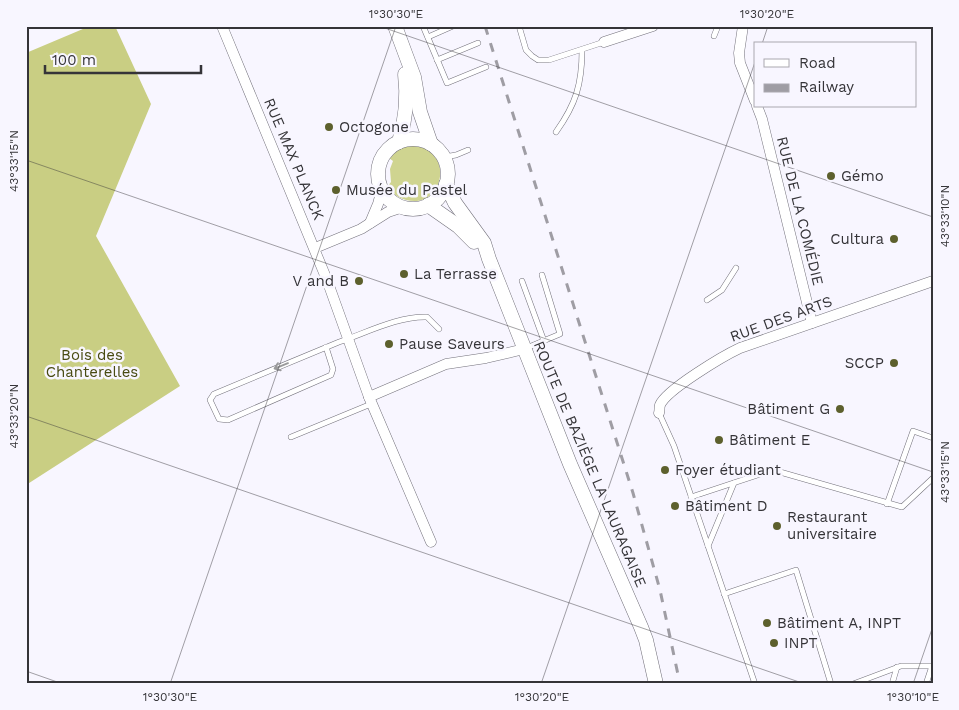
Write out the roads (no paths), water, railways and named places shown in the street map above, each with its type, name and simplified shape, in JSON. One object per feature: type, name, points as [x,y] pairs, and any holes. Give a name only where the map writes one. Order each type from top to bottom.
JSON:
[{"type":"main road","points":[[387,26],[406,74],[408,98],[405,124],[399,142]]},
{"type":"main road","points":[[395,26],[414,77],[420,112],[431,144]]},
{"type":"main road","points":[[410,139],[431,144],[444,157],[447,165],[448,175],[442,193],[428,205],[420,208],[403,207],[387,197],[382,189],[379,178],[381,162],[390,148],[399,142],[410,139]]},
{"type":"main road","name":"ROUTE DE BAZIÈGE LA LAURAGAISE","points":[[446,184],[454,203],[484,243],[524,349],[581,490],[641,627],[646,640],[656,684]]},
{"type":"main road","name":"ROUTE DE BAZIÈGE LA LAURAGAISE","points":[[428,205],[458,226],[489,259]]},
{"type":"street","name":"RUE MAX PLANCK","points":[[222,26],[328,280],[370,400],[431,542]]},
{"type":"street","points":[[604,42],[653,26]]},
{"type":"street","points":[[743,26],[739,52],[740,63],[754,98]]},
{"type":"street","name":"RUE DE LA COMÉDIE","points":[[758,108],[812,323]]},
{"type":"street","points":[[370,223],[382,189]]},
{"type":"street","points":[[314,248],[360,229],[388,212],[403,207]]},
{"type":"street","name":"RUE DES ARTS","points":[[659,413],[660,405],[667,396],[727,354],[933,282]]},
{"type":"street","points":[[370,400],[446,364],[486,358],[524,349]]},
{"type":"lane","points":[[423,26],[447,83],[486,67]]},
{"type":"lane","points":[[428,37],[453,26]]},
{"type":"lane","points":[[519,26],[526,50],[538,60],[549,60],[604,42]]},
{"type":"lane","points":[[714,36],[718,26]]},
{"type":"lane","points":[[437,60],[478,43]]},
{"type":"lane","points":[[556,132],[569,113],[578,92],[581,80],[582,50]]},
{"type":"lane","points":[[578,92],[585,94]]},
{"type":"lane","points":[[444,157],[468,150]]},
{"type":"lane","points":[[707,300],[722,290],[736,268]]},
{"type":"lane","points":[[524,349],[560,334],[542,275]]},
{"type":"lane","points":[[522,281],[544,341]]},
{"type":"lane","points":[[326,347],[334,369],[332,375],[228,420],[219,419],[216,416],[210,400],[214,394],[326,347],[360,335],[379,326],[423,317],[430,319],[439,329]]},
{"type":"lane","points":[[290,437],[370,400]]},
{"type":"lane","points":[[659,413],[674,446],[755,684]]},
{"type":"lane","points":[[887,504],[913,431],[933,438]]},
{"type":"lane","points":[[690,497],[773,470],[902,507],[933,478]]},
{"type":"lane","points":[[708,547],[734,483]]},
{"type":"lane","points":[[724,594],[796,570],[831,684]]},
{"type":"lane","points":[[853,684],[898,667],[933,666],[926,684]]},
{"type":"lane","points":[[892,684],[898,667]]},
{"type":"railway","points":[[485,26],[633,493],[660,590],[680,684]]},
{"type":"place","name":"Octogone","points":[[329,127]]},
{"type":"place","name":"Gémo","points":[[831,176]]},
{"type":"place","name":"Musée du Pastel","points":[[336,190]]},
{"type":"place","name":"Cultura","points":[[894,239]]},
{"type":"place","name":"La Terrasse","points":[[404,274]]},
{"type":"place","name":"V and B","points":[[359,281]]},
{"type":"place","name":"Pause Saveurs","points":[[389,344]]},
{"type":"place","name":"SCCP","points":[[894,363]]},
{"type":"place","name":"Bâtiment G","points":[[840,409]]},
{"type":"place","name":"Bâtiment E","points":[[719,440]]},
{"type":"place","name":"Foyer étudiant","points":[[665,470]]},
{"type":"place","name":"Bâtiment D","points":[[675,506]]},
{"type":"place","name":"Restaurant universitaire","points":[[777,526]]},
{"type":"place","name":"Bâtiment A, INPT","points":[[767,623]]},
{"type":"place","name":"INPT","points":[[774,643]]},
{"type":"park label","name":"Bois des Chanterelles","points":[[92,364]]}]
